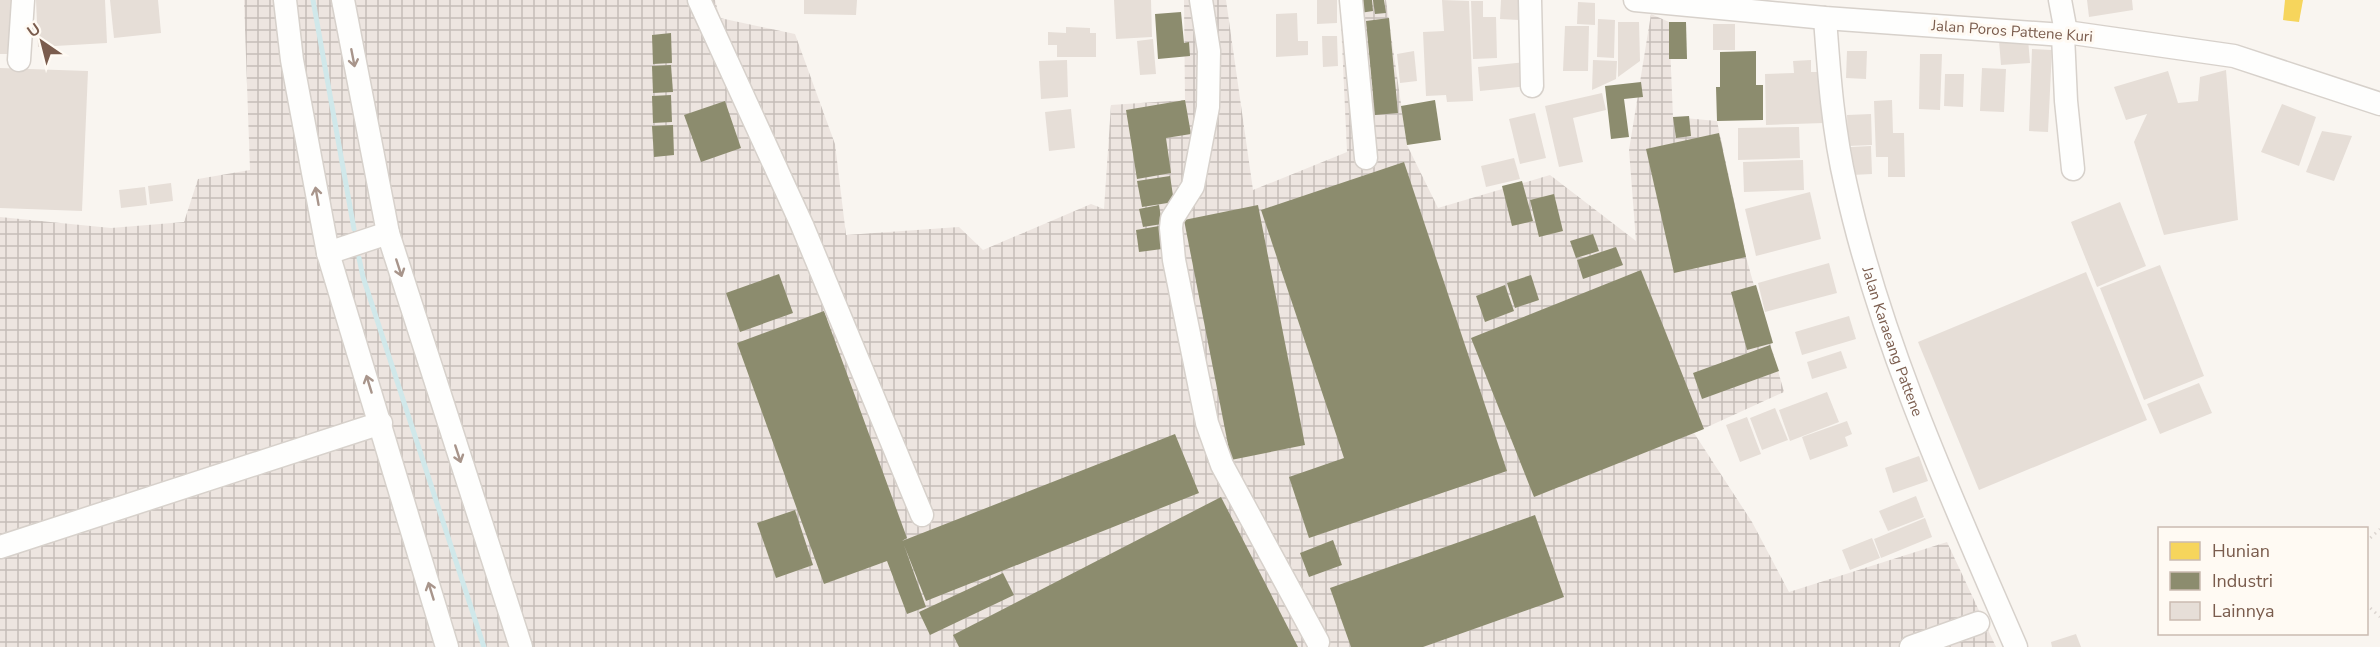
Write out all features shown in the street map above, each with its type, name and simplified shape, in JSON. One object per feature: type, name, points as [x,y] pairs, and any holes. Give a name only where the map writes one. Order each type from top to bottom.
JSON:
[{"type":"street","points":[[19,60],[23,0]]},
{"type":"street","points":[[285,0],[292,60],[328,253],[447,647]]},
{"type":"street","points":[[343,0],[388,233],[521,647]]},
{"type":"street","points":[[699,0],[802,225],[922,515]]},
{"type":"street","points":[[1201,0],[1209,51],[1208,107],[1193,186],[1172,219],[1174,260],[1207,423],[1222,465],[1318,642]]},
{"type":"street","points":[[1351,0],[1365,158]]},
{"type":"street","points":[[1530,0],[1532,86]]},
{"type":"street","name":"Jalan Poros Pattene Kuri","points":[[1635,0],[1825,18],[2064,33],[2234,56],[2380,104]]},
{"type":"street","points":[[2060,0],[2073,169]]},
{"type":"street","name":"Jalan Karaeang Pattene","points":[[1825,18],[1830,81],[1845,183],[1883,321],[1964,528],[2016,647]]},
{"type":"street","points":[[328,253],[388,233]]},
{"type":"street","points":[[0,547],[381,423]]},
{"type":"street","points":[[1911,647],[1978,623]]},
{"type":"path","points":[[2368,541],[2380,530]]},
{"type":"path","points":[[2368,605],[2380,617]]},
{"type":"shaded area","points":[[244,0],[715,0],[720,18],[795,34],[835,144],[846,235],[959,227],[983,250],[1091,204],[1104,209],[1111,105],[1185,100],[1184,0],[1226,0],[1253,190],[1347,152],[1340,0],[1386,0],[1407,145],[1438,208],[1550,175],[1636,241],[1629,150],[1651,14],[1669,22],[1673,117],[1717,121],[1746,257],[1784,392],[1694,433],[1752,522],[1789,592],[1947,542],[1996,647],[0,647],[0,217],[111,228],[184,222],[198,179],[250,170]]},
{"type":"building: Hunian","points":[[2285,0],[2303,0],[2299,22],[2283,20]]},
{"type":"building: Industri","points":[[1358,0],[1372,0],[1373,11],[1360,13]]},
{"type":"building: Industri","points":[[1373,0],[1384,0],[1386,13],[1375,14]]},
{"type":"building: Industri","points":[[1181,12],[1184,43],[1189,42],[1190,56],[1158,59],[1155,14]]},
{"type":"building: Industri","points":[[1389,18],[1398,113],[1375,115],[1366,21]]},
{"type":"building: Industri","points":[[1669,22],[1686,22],[1687,59],[1669,59]]},
{"type":"building: Industri","points":[[671,33],[672,63],[653,64],[652,35]]},
{"type":"building: Industri","points":[[1756,51],[1756,85],[1763,85],[1763,120],[1717,121],[1716,87],[1720,87],[1720,52]]},
{"type":"building: Industri","points":[[671,65],[673,92],[653,93],[652,66]]},
{"type":"building: Industri","points":[[1641,82],[1643,97],[1624,99],[1629,137],[1611,139],[1605,86]]},
{"type":"building: Industri","points":[[671,95],[672,122],[653,123],[652,96]]},
{"type":"building: Industri","points":[[1185,100],[1191,134],[1166,138],[1171,173],[1137,179],[1126,110]]},
{"type":"building: Industri","points":[[1435,100],[1441,140],[1407,145],[1401,106]]},
{"type":"building: Industri","points":[[725,101],[741,148],[701,162],[684,115]]},
{"type":"building: Industri","points":[[1689,116],[1691,136],[1676,138],[1673,117]]},
{"type":"building: Industri","points":[[673,125],[674,155],[654,157],[652,126]]},
{"type":"building: Industri","points":[[1719,133],[1746,257],[1674,273],[1646,149]]},
{"type":"building: Industri","points":[[1404,162],[1507,471],[1309,538],[1289,477],[1344,458],[1261,210]]},
{"type":"building: Industri","points":[[1170,176],[1174,202],[1142,207],[1137,181]]},
{"type":"building: Industri","points":[[1522,181],[1533,221],[1512,226],[1502,186]]},
{"type":"building: Industri","points":[[1554,194],[1563,231],[1539,237],[1530,200]]},
{"type":"building: Industri","points":[[1159,205],[1162,224],[1143,227],[1139,209]]},
{"type":"building: Industri","points":[[1258,205],[1305,445],[1231,460],[1184,220]]},
{"type":"building: Industri","points":[[1159,226],[1162,249],[1139,252],[1136,230]]},
{"type":"building: Industri","points":[[1593,234],[1599,251],[1576,258],[1570,241]]},
{"type":"building: Industri","points":[[1616,247],[1623,265],[1583,279],[1577,260]]},
{"type":"building: Industri","points":[[1641,270],[1704,429],[1534,497],[1471,338]]},
{"type":"building: Industri","points":[[779,274],[793,313],[740,332],[726,293]]},
{"type":"building: Industri","points":[[1531,275],[1539,300],[1515,308],[1507,283]]},
{"type":"building: Industri","points":[[1505,285],[1514,311],[1485,322],[1476,296]]},
{"type":"building: Industri","points":[[1756,285],[1773,343],[1747,350],[1731,292]]},
{"type":"building: Industri","points":[[824,311],[907,538],[902,541],[1175,434],[1199,493],[926,601],[904,545],[926,607],[907,614],[887,561],[824,584],[737,343]]},
{"type":"building: Industri","points":[[1770,345],[1779,371],[1702,399],[1693,373]]},
{"type":"building: Industri","points":[[1221,497],[1298,647],[959,647],[953,635]]},
{"type":"building: Industri","points":[[795,510],[813,565],[776,578],[757,523]]},
{"type":"building: Industri","points":[[1535,515],[1564,597],[1423,647],[1351,647],[1330,588]]},
{"type":"building: Industri","points":[[1333,540],[1342,565],[1309,577],[1300,553]]},
{"type":"building: Industri","points":[[1003,573],[1014,595],[930,635],[919,612]]},
{"type":"building: Lainnya","points":[[0,0],[16,0],[12,54],[0,54]]},
{"type":"building: Lainnya","points":[[36,0],[105,0],[107,43],[38,47]]},
{"type":"building: Lainnya","points":[[110,0],[158,0],[161,33],[114,38]]},
{"type":"building: Lainnya","points":[[804,0],[857,0],[856,15],[804,14]]},
{"type":"building: Lainnya","points":[[1114,0],[1151,0],[1152,37],[1116,39]]},
{"type":"building: Lainnya","points":[[1317,0],[1337,0],[1337,23],[1317,24]]},
{"type":"building: Lainnya","points":[[1442,0],[1469,1],[1473,101],[1447,102],[1446,95],[1426,96],[1423,32],[1444,31]]},
{"type":"building: Lainnya","points":[[1501,0],[1520,0],[1519,20],[1500,19]]},
{"type":"building: Lainnya","points":[[2087,0],[2132,0],[2133,10],[2089,17]]},
{"type":"building: Lainnya","points":[[1471,1],[1483,1],[1483,17],[1496,17],[1497,58],[1473,59]]},
{"type":"building: Lainnya","points":[[1578,2],[1595,3],[1595,25],[1577,24]]},
{"type":"building: Lainnya","points":[[1297,13],[1298,41],[1308,41],[1308,55],[1276,57],[1276,14]]},
{"type":"building: Lainnya","points":[[1598,19],[1615,20],[1614,58],[1597,57]]},
{"type":"building: Lainnya","points":[[1618,22],[1639,22],[1640,61],[1618,77]]},
{"type":"building: Lainnya","points":[[1713,24],[1735,24],[1735,50],[1713,50]]},
{"type":"building: Lainnya","points":[[1565,26],[1589,26],[1588,71],[1563,71]]},
{"type":"building: Lainnya","points":[[1066,27],[1090,28],[1090,33],[1096,33],[1096,57],[1057,57],[1057,45],[1048,45],[1048,32],[1066,33]]},
{"type":"building: Lainnya","points":[[1322,36],[1337,36],[1338,66],[1323,67]]},
{"type":"building: Lainnya","points":[[1153,39],[1156,74],[1140,75],[1137,41]]},
{"type":"building: Lainnya","points":[[2028,39],[2030,63],[2001,65],[1999,41]]},
{"type":"building: Lainnya","points":[[2032,49],[2052,50],[2048,132],[2029,131]]},
{"type":"building: Lainnya","points":[[1414,51],[1417,81],[1400,83],[1397,54]]},
{"type":"building: Lainnya","points":[[1847,51],[1867,51],[1866,79],[1846,78]]},
{"type":"building: Lainnya","points":[[1920,54],[1942,54],[1940,110],[1919,109]]},
{"type":"building: Lainnya","points":[[1067,60],[1068,97],[1041,99],[1039,61]]},
{"type":"building: Lainnya","points":[[1593,60],[1617,61],[1616,79],[1592,90]]},
{"type":"building: Lainnya","points":[[1811,60],[1811,72],[1822,72],[1824,123],[1766,125],[1765,74],[1794,73],[1793,61]]},
{"type":"building: Lainnya","points":[[1527,62],[1529,86],[1480,91],[1478,67]]},
{"type":"building: Lainnya","points":[[0,68],[88,71],[82,211],[0,208]]},
{"type":"building: Lainnya","points":[[1982,68],[2006,69],[2004,112],[1980,111]]},
{"type":"building: Lainnya","points":[[2226,70],[2238,220],[2164,235],[2134,142],[2147,114],[2126,120],[2114,87],[2168,71],[2178,103],[2198,101],[2200,77]]},
{"type":"building: Lainnya","points":[[1945,74],[1964,74],[1963,107],[1944,106]]},
{"type":"building: Lainnya","points":[[1602,93],[1606,110],[1573,118],[1583,162],[1559,167],[1545,106]]},
{"type":"building: Lainnya","points":[[1892,100],[1893,133],[1904,133],[1905,177],[1888,177],[1888,157],[1876,157],[1874,101]]},
{"type":"building: Lainnya","points":[[2282,104],[2316,117],[2299,166],[2261,152]]},
{"type":"building: Lainnya","points":[[1071,109],[1075,148],[1049,151],[1045,112]]},
{"type":"building: Lainnya","points":[[1535,113],[1546,158],[1520,164],[1509,119]]},
{"type":"building: Lainnya","points":[[1871,114],[1872,145],[1848,146],[1847,115]]},
{"type":"building: Lainnya","points":[[1799,127],[1800,158],[1738,160],[1738,128]]},
{"type":"building: Lainnya","points":[[2322,131],[2352,136],[2334,181],[2306,172]]},
{"type":"building: Lainnya","points":[[1871,146],[1872,174],[1852,175],[1851,147]]},
{"type":"building: Lainnya","points":[[1514,158],[1520,179],[1486,187],[1481,166]]},
{"type":"building: Lainnya","points":[[1803,160],[1804,190],[1744,192],[1743,162]]},
{"type":"building: Lainnya","points":[[171,183],[173,201],[150,204],[148,186]]},
{"type":"building: Lainnya","points":[[145,187],[147,205],[121,208],[119,190]]},
{"type":"building: Lainnya","points":[[1810,192],[1821,239],[1756,256],[1745,209]]},
{"type":"building: Lainnya","points":[[2120,202],[2146,266],[2097,287],[2071,222]]},
{"type":"building: Lainnya","points":[[1829,263],[1837,293],[1765,312],[1758,283]]},
{"type":"building: Lainnya","points":[[2160,265],[2204,376],[2144,400],[2100,288]]},
{"type":"building: Lainnya","points":[[2086,272],[2147,420],[1979,490],[1918,342]]},
{"type":"building: Lainnya","points":[[1849,316],[1856,339],[1802,355],[1795,332]]},
{"type":"building: Lainnya","points":[[1841,351],[1847,368],[1812,379],[1807,362]]},
{"type":"building: Lainnya","points":[[2199,383],[2212,413],[2160,434],[2147,404]]},
{"type":"building: Lainnya","points":[[1827,392],[1839,422],[1790,441],[1779,410]]},
{"type":"building: Lainnya","points":[[1775,408],[1788,440],[1762,450],[1750,418]]},
{"type":"building: Lainnya","points":[[1747,417],[1761,454],[1740,462],[1726,425]]},
{"type":"building: Lainnya","points":[[1847,421],[1852,434],[1845,437],[1848,446],[1810,460],[1802,437]]},
{"type":"building: Lainnya","points":[[1919,456],[1928,481],[1893,493],[1885,468]]},
{"type":"building: Lainnya","points":[[1916,496],[1924,517],[1888,531],[1879,511]]},
{"type":"building: Lainnya","points":[[1925,518],[1932,537],[1881,558],[1874,539]]},
{"type":"building: Lainnya","points":[[1872,538],[1880,558],[1850,570],[1842,550]]},
{"type":"building: Lainnya","points":[[2076,634],[2081,647],[2052,647],[2051,642]]},
{"type":"waterway","points":[[313,0],[354,229]]},
{"type":"waterway","points":[[359,258],[363,277],[484,647]]}]
